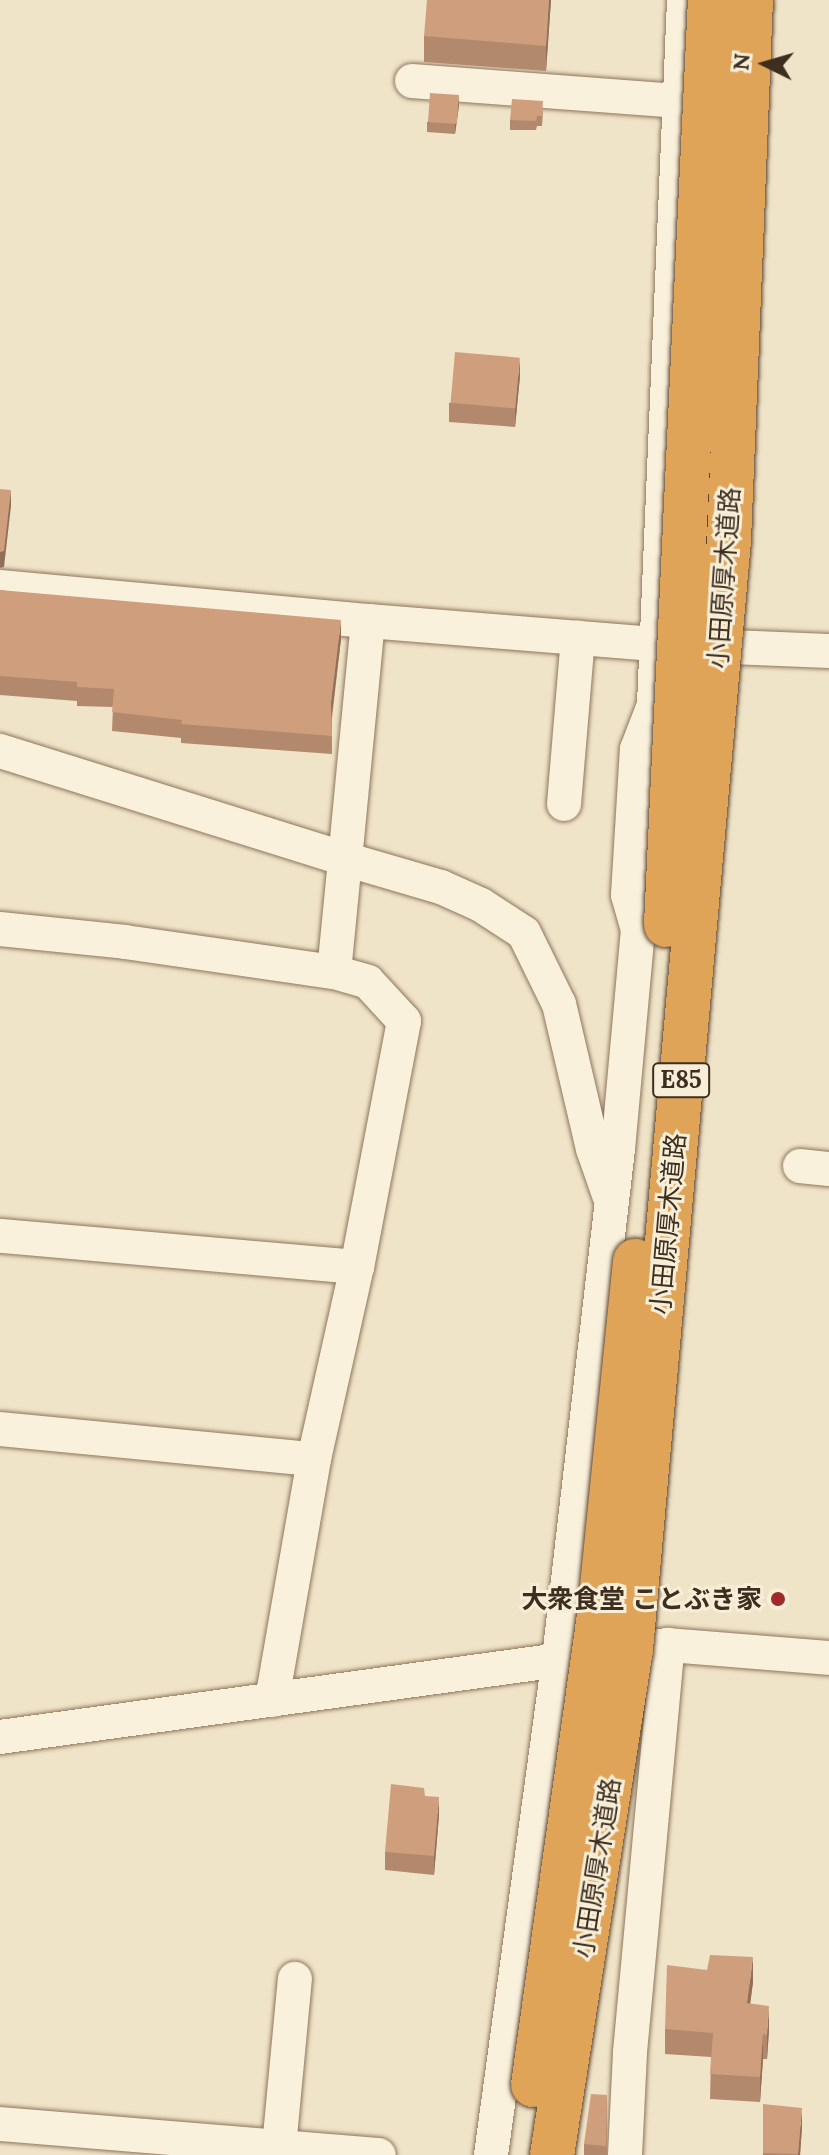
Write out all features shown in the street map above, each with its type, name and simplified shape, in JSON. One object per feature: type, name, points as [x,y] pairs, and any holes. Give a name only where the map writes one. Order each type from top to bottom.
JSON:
[{"type":"highway","name":"小田原厚木道路","points":[[523,2155],[600,1606],[663,980],[710,0]]},
{"type":"highway","name":"小田原厚木道路","points":[[552,2155],[631,1649],[729,540],[751,0]]},
{"type":"street","points":[[491,2155],[559,1658],[638,930],[628,895],[637,749],[654,705],[684,0]]},
{"type":"street","points":[[412,81],[679,101]]},
{"type":"street","points":[[0,587],[578,638],[829,651]]},
{"type":"street","points":[[334,972],[368,621]]},
{"type":"street","points":[[564,804],[578,638]]},
{"type":"street","points":[[0,751],[441,887],[481,905],[524,933],[559,1004],[593,1149],[611,1199]]},
{"type":"street","points":[[0,929],[125,942],[334,972],[368,982],[404,1021],[357,1267],[314,1459],[272,1700]]},
{"type":"street","points":[[0,1236],[357,1267]]},
{"type":"street","points":[[0,1429],[314,1459]]},
{"type":"street","points":[[625,2155],[630,2052],[668,1645]]},
{"type":"street","points":[[0,1737],[668,1645],[829,1658]]},
{"type":"street","points":[[279,2147],[295,1979]]},
{"type":"street","points":[[0,2124],[184,2148],[279,2147],[379,2155]]},
{"type":"building","points":[[427,0],[549,0],[546,46],[424,36]]},
{"type":"building","points":[[430,93],[459,95],[457,124],[428,122]]},
{"type":"building","points":[[512,99],[543,101],[542,116],[537,116],[536,121],[510,120]]},
{"type":"building","points":[[455,352],[520,358],[515,408],[451,403]]},
{"type":"building","points":[[0,489],[11,490],[4,551],[0,552]]},
{"type":"building","points":[[0,590],[341,620],[331,703],[332,736],[181,724],[182,720],[112,712],[114,689],[77,687],[77,682],[0,676]]},
{"type":"building","points":[[391,1784],[424,1788],[425,1796],[439,1797],[434,1856],[385,1852]]},
{"type":"building","points":[[710,1955],[753,1957],[747,2003],[769,2006],[767,2035],[763,2034],[760,2077],[710,2074],[713,2033],[665,2029],[667,1965],[707,1970]]},
{"type":"building","points":[[591,2094],[607,2095],[606,2146],[584,2144]]},
{"type":"building","points":[[763,2104],[802,2108],[798,2154],[763,2153]]},
{"type":"place","name":"大衆食堂 ことぶき家","points":[[778,1599]]}]
